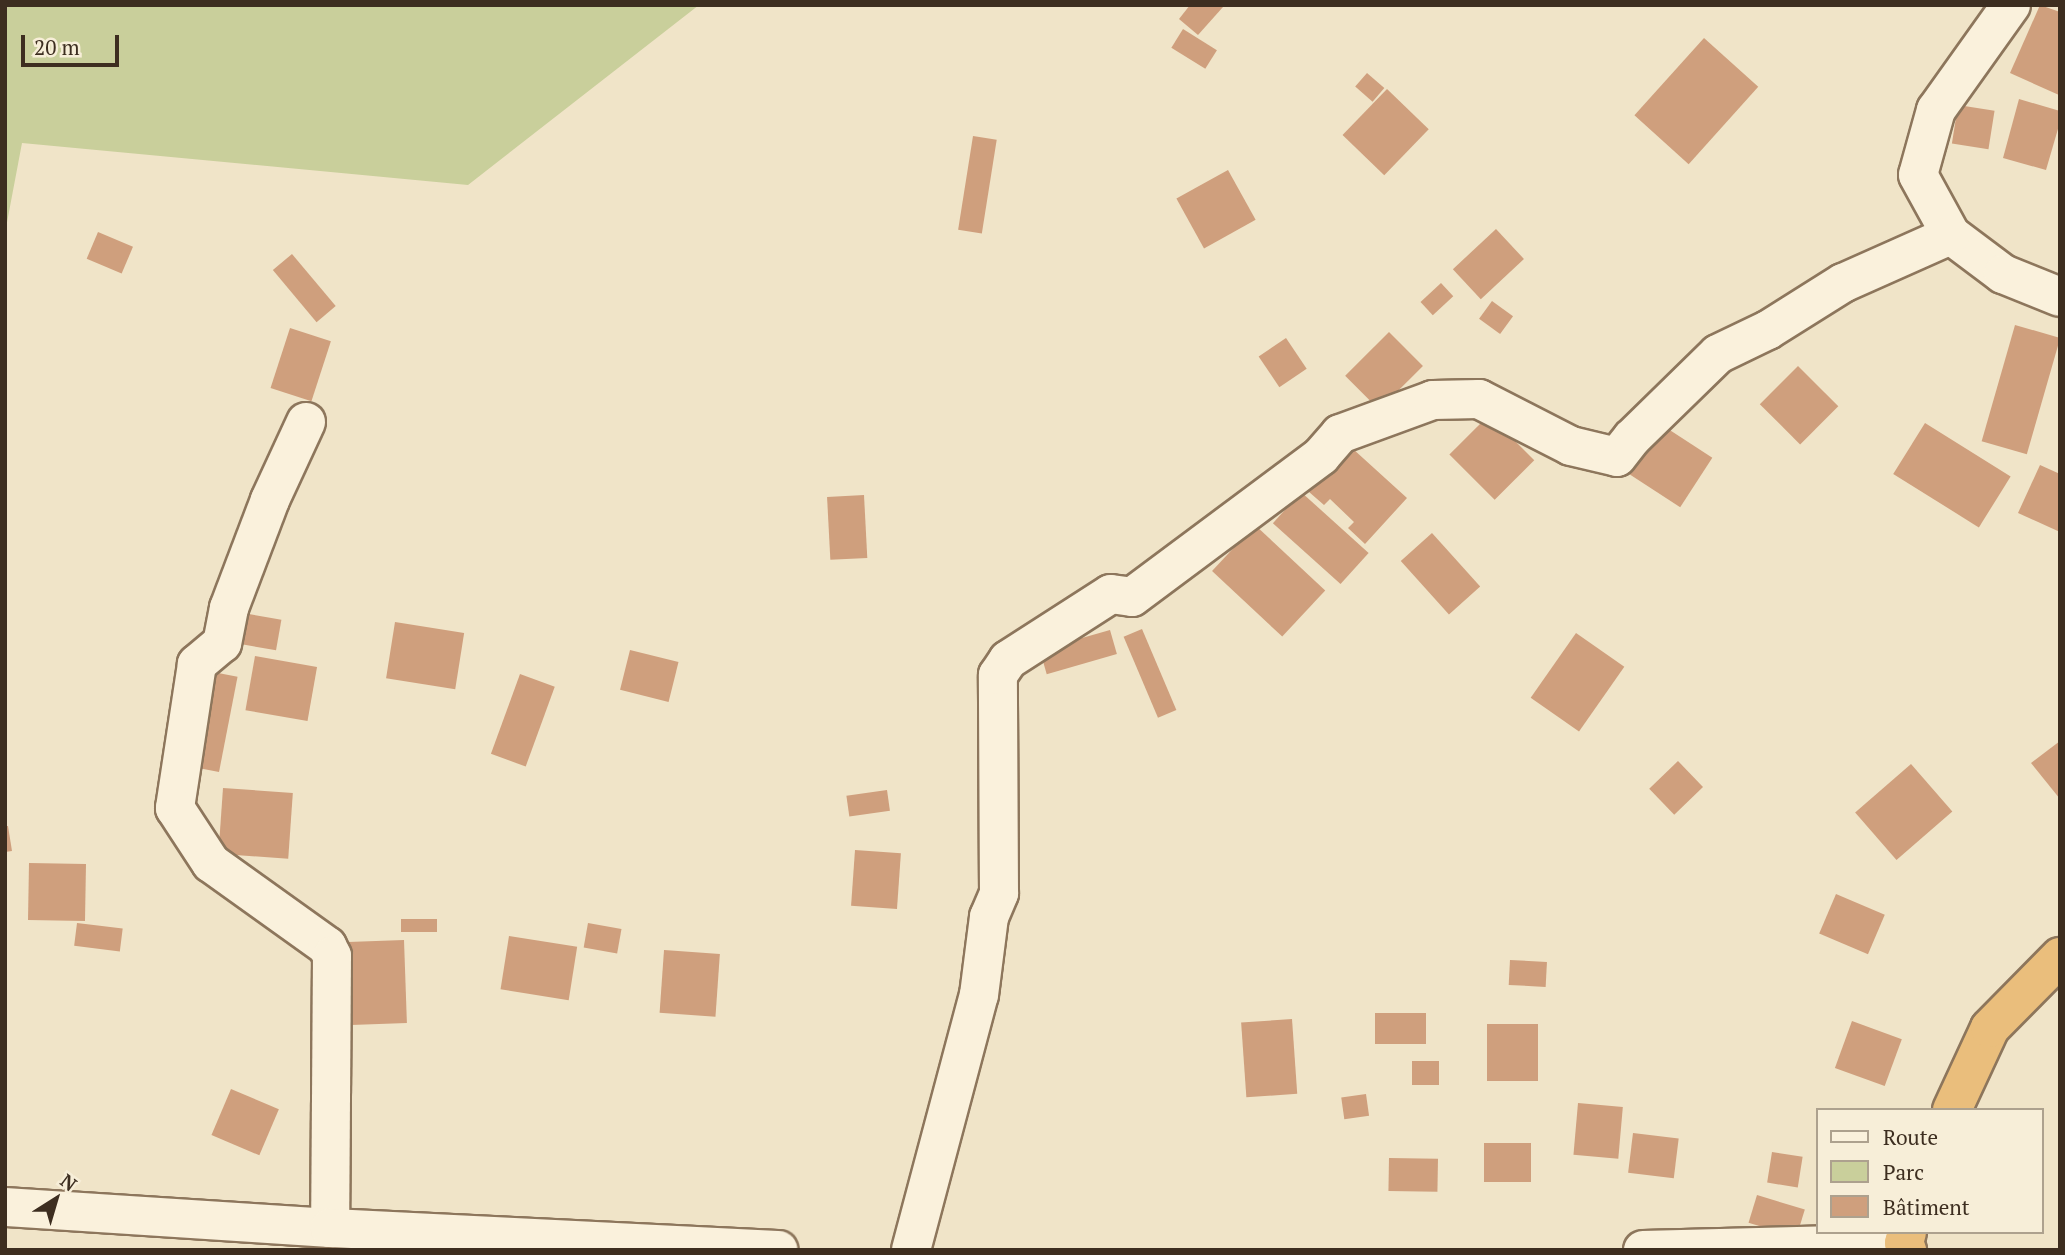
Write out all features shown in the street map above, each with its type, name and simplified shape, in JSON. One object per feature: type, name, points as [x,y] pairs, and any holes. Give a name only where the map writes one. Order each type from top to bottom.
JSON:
[{"type":"highway","points":[[1953,1108],[1990,1028],[2060,957]]},
{"type":"street","points":[[2011,5],[1936,110],[1918,175],[1951,234],[2003,274],[2060,297]]},
{"type":"street","points":[[911,1250],[979,995],[989,918],[999,893],[998,675],[1007,660],[1111,594],[1132,597],[1321,456],[1340,434],[1433,400],[1479,399],[1571,446],[1617,457],[1632,438],[1718,354],[1768,330],[1843,283],[1951,234]]},
{"type":"street","points":[[306,422],[270,500],[229,608],[222,643],[197,664],[175,808],[211,863],[327,946],[332,956],[330,1228]]},
{"type":"street","points":[[5,1207],[330,1228],[778,1250]]},
{"type":"street","points":[[1643,1250],[1906,1242]]},
{"type":"green space","points":[[5,5],[699,5],[468,185],[22,143],[5,233]]},
{"type":"building","points":[[1190,5],[1223,7],[1198,35],[1179,19]]},
{"type":"building","points":[[2040,5],[2060,12],[2059,95],[2010,73]]},
{"type":"building","points":[[1183,29],[1217,50],[1205,69],[1171,48]]},
{"type":"building","points":[[1704,38],[1758,87],[1689,164],[1634,115]]},
{"type":"building","points":[[1367,73],[1384,88],[1373,102],[1355,87]]},
{"type":"building","points":[[1387,89],[1429,129],[1384,175],[1343,135]]},
{"type":"building","points":[[2019,99],[2060,111],[2060,122],[2046,170],[2003,158]]},
{"type":"building","points":[[1958,105],[1995,111],[1988,149],[1952,144]]},
{"type":"building","points":[[973,136],[997,140],[982,234],[958,230]]},
{"type":"building","points":[[1228,170],[1256,220],[1204,248],[1176,199]]},
{"type":"building","points":[[1496,229],[1524,259],[1481,299],[1453,269]]},
{"type":"building","points":[[98,232],[133,247],[122,274],[87,259]]},
{"type":"building","points":[[292,254],[336,306],[317,322],[273,270]]},
{"type":"building","points":[[1441,283],[1453,296],[1433,315],[1421,302]]},
{"type":"building","points":[[1492,301],[1513,316],[1500,334],[1479,319]]},
{"type":"building","points":[[2015,325],[2060,338],[2027,454],[1982,441]]},
{"type":"building","points":[[290,328],[331,341],[311,401],[271,388]]},
{"type":"building","points":[[1389,332],[1423,366],[1379,410],[1345,376]]},
{"type":"building","points":[[1286,338],[1307,369],[1279,387],[1259,356]]},
{"type":"building","points":[[1798,366],[1838,406],[1800,444],[1760,404]]},
{"type":"building","points":[[1489,415],[1534,460],[1495,500],[1449,455]]},
{"type":"building","points":[[1925,423],[2011,477],[1979,527],[1893,474]]},
{"type":"building","points":[[1662,425],[1712,458],[1680,507],[1630,474]]},
{"type":"building","points":[[1342,439],[1407,498],[1365,544],[1348,528],[1354,522],[1330,499],[1324,505],[1301,485]]},
{"type":"building","points":[[2040,465],[2060,474],[2060,532],[2018,513]]},
{"type":"building","points":[[1301,492],[1369,553],[1341,584],[1273,523]]},
{"type":"building","points":[[864,495],[867,558],[830,560],[827,497]]},
{"type":"building","points":[[1255,525],[1325,590],[1282,637],[1212,571]]},
{"type":"building","points":[[1432,533],[1480,587],[1449,615],[1401,561]]},
{"type":"building","points":[[243,613],[281,620],[276,650],[238,644]]},
{"type":"building","points":[[395,622],[464,633],[455,689],[386,678]]},
{"type":"building","points":[[1142,629],[1176,710],[1158,718],[1124,637]]},
{"type":"building","points":[[1110,630],[1117,654],[1047,674],[1040,650]]},
{"type":"building","points":[[1576,633],[1624,667],[1579,732],[1531,698]]},
{"type":"building","points":[[630,650],[679,662],[669,702],[620,690]]},
{"type":"building","points":[[255,656],[317,667],[307,721],[245,710]]},
{"type":"building","points":[[213,672],[238,677],[219,772],[194,767]]},
{"type":"building","points":[[520,674],[555,687],[526,767],[491,754]]},
{"type":"building","points":[[2060,741],[2060,799],[2031,763]]},
{"type":"building","points":[[1678,761],[1703,787],[1674,815],[1649,789]]},
{"type":"building","points":[[1911,764],[1952,812],[1896,860],[1855,813]]},
{"type":"building","points":[[223,788],[293,793],[288,859],[218,854]]},
{"type":"building","points":[[887,790],[890,811],[849,817],[846,796]]},
{"type":"building","points":[[5,826],[8,826],[12,851],[5,852]]},
{"type":"building","points":[[855,850],[901,853],[897,909],[851,906]]},
{"type":"building","points":[[29,863],[86,864],[85,921],[28,920]]},
{"type":"building","points":[[1836,894],[1885,915],[1868,954],[1819,934]]},
{"type":"building","points":[[401,919],[437,919],[437,932],[401,932]]},
{"type":"building","points":[[77,923],[123,929],[120,951],[74,946]]},
{"type":"building","points":[[588,923],[621,929],[617,954],[584,948]]},
{"type":"building","points":[[509,936],[577,947],[569,1000],[501,989]]},
{"type":"building","points":[[404,940],[407,1023],[351,1025],[348,942]]},
{"type":"building","points":[[664,950],[720,954],[715,1017],[660,1013]]},
{"type":"building","points":[[1510,960],[1547,962],[1546,987],[1509,985]]},
{"type":"building","points":[[1375,1013],[1426,1013],[1426,1044],[1375,1044]]},
{"type":"building","points":[[1292,1019],[1297,1094],[1246,1097],[1241,1023]]},
{"type":"building","points":[[1852,1021],[1902,1039],[1885,1086],[1835,1068]]},
{"type":"building","points":[[1487,1024],[1538,1024],[1538,1081],[1487,1081]]},
{"type":"building","points":[[1412,1061],[1439,1061],[1439,1085],[1412,1085]]},
{"type":"building","points":[[231,1089],[279,1109],[259,1155],[211,1135]]},
{"type":"building","points":[[1366,1094],[1369,1116],[1344,1119],[1341,1097]]},
{"type":"building","points":[[1578,1103],[1623,1107],[1618,1159],[1573,1155]]},
{"type":"building","points":[[1633,1133],[1679,1139],[1674,1178],[1628,1173]]},
{"type":"building","points":[[1484,1143],[1531,1143],[1531,1182],[1484,1182]]},
{"type":"building","points":[[1772,1152],[1803,1157],[1798,1187],[1767,1183]]},
{"type":"building","points":[[1389,1158],[1438,1159],[1437,1192],[1388,1191]]},
{"type":"building","points":[[1757,1195],[1805,1210],[1796,1237],[1749,1223]]}]
